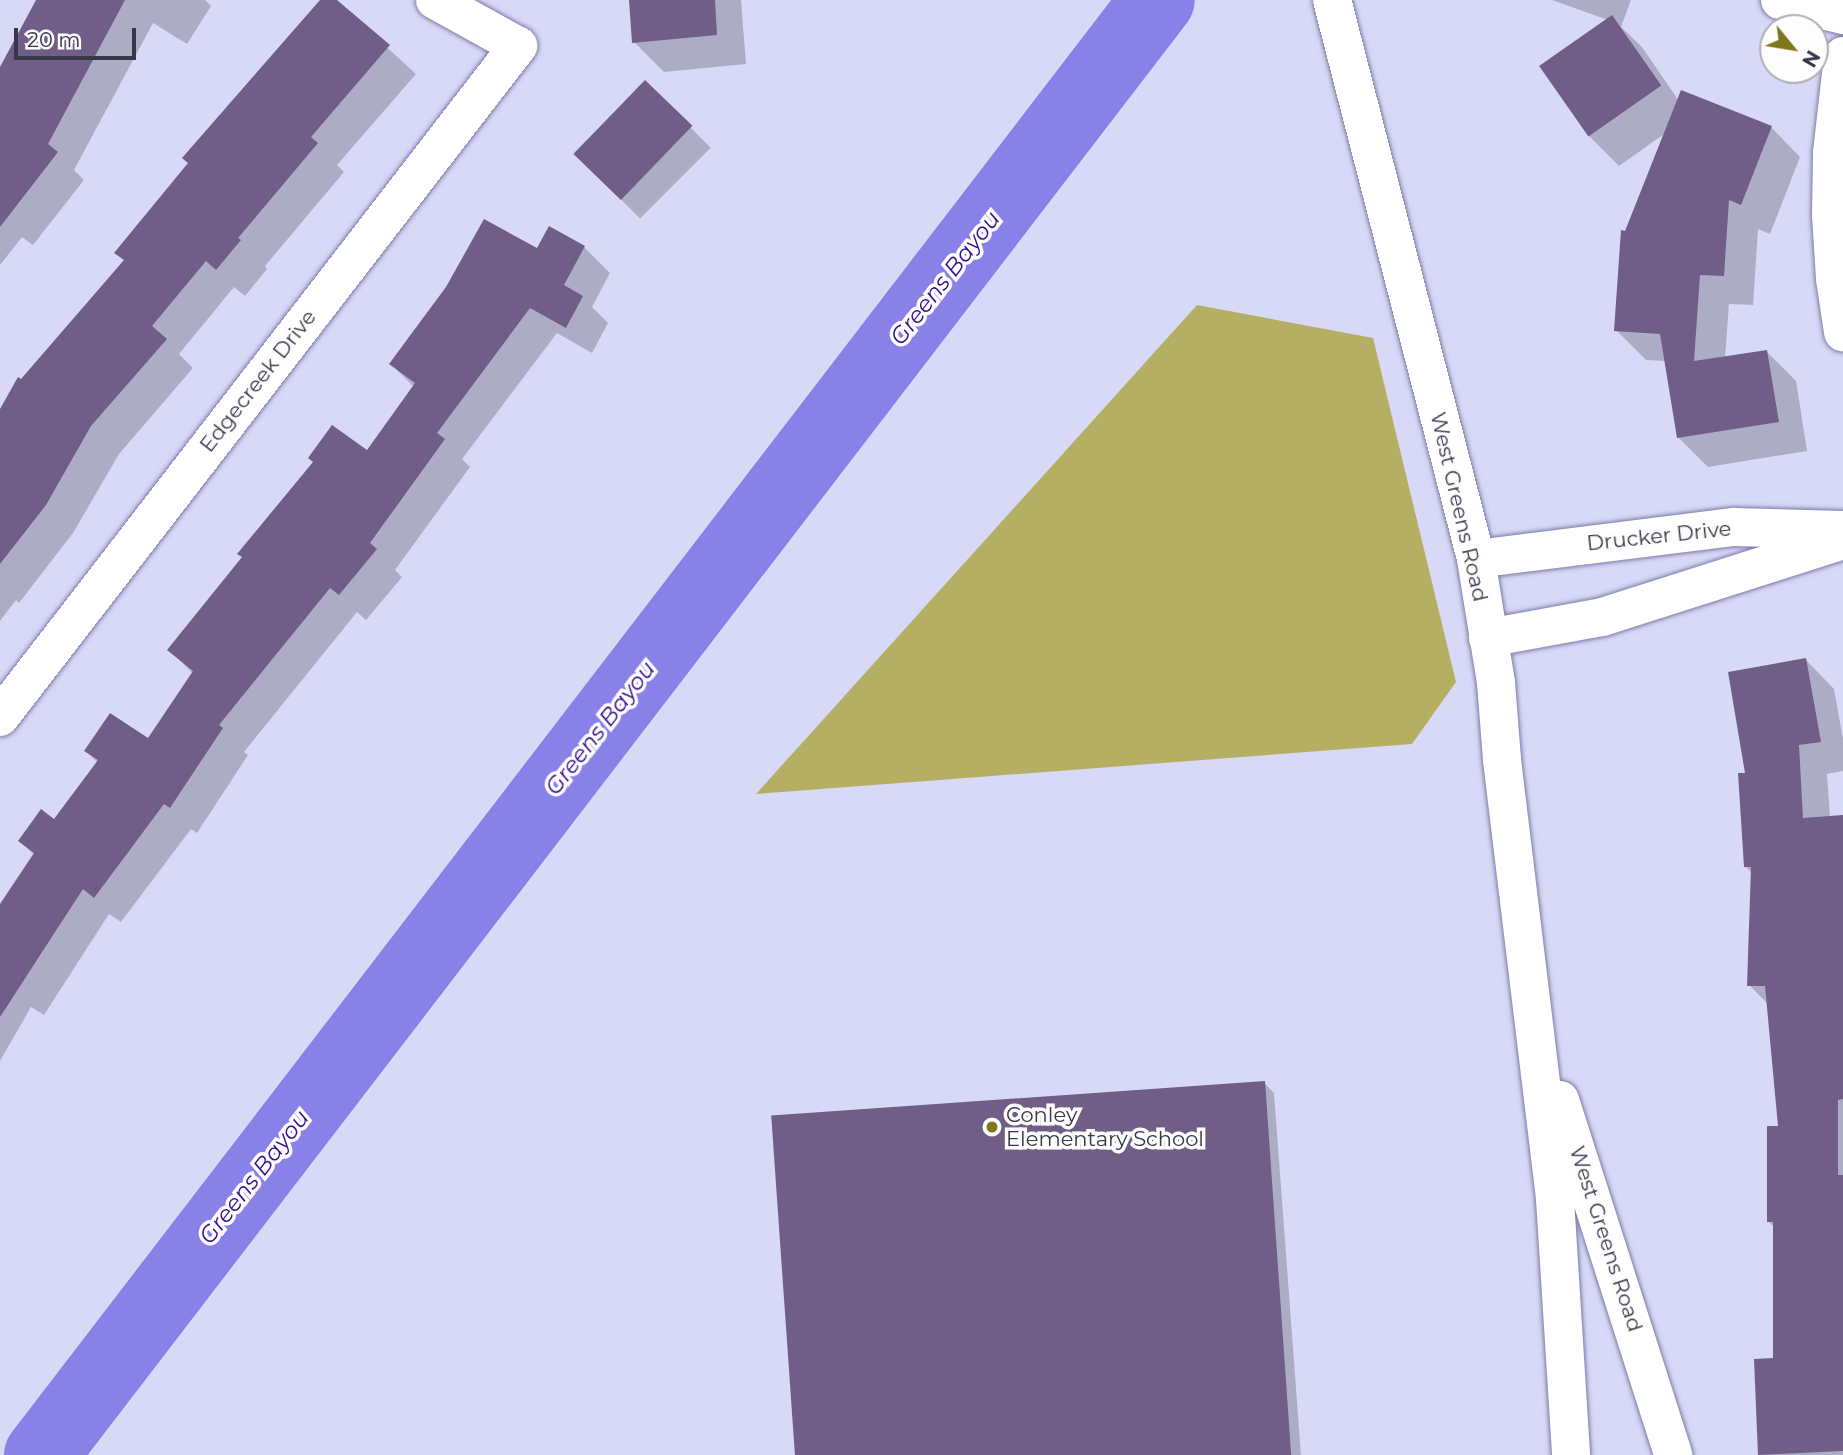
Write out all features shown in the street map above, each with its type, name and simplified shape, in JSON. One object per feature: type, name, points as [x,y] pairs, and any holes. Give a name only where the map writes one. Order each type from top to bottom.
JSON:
[{"type":"street","name":"Edgecreek Drive","points":[[0,718],[518,46],[435,0]]},
{"type":"street","name":"West Greens Road","points":[[1332,0],[1476,559],[1536,1024],[1555,1199],[1571,1455]]},
{"type":"street","points":[[1780,0],[1843,15]]},
{"type":"street","points":[[1843,56],[1832,153],[1831,215],[1835,279],[1843,332]]},
{"type":"street","name":"Drucker Drive","points":[[1476,559],[1734,527],[1843,530]]},
{"type":"street","points":[[1488,638],[1602,617],[1843,540]]},
{"type":"street","name":"West Greens Road","points":[[1536,1024],[1634,1324],[1673,1455]]},
{"type":"shaded area","points":[[1197,305],[1373,338],[1456,682],[1412,744],[756,794]]},
{"type":"building","points":[[36,0],[125,0],[48,144],[58,152],[0,227],[0,67]]},
{"type":"building","points":[[320,0],[337,0],[390,45],[311,137],[318,143],[238,238],[241,240],[216,270],[206,261],[152,326],[167,339],[91,426],[46,505],[0,564],[0,409],[18,377],[21,379],[124,260],[114,253],[188,163],[182,158]]},
{"type":"building","points":[[629,0],[715,0],[717,35],[632,43]]},
{"type":"building","points":[[1612,15],[1661,85],[1588,136],[1539,66]]},
{"type":"building","points":[[645,80],[692,126],[621,200],[573,154]]},
{"type":"building","points":[[1681,90],[1772,126],[1741,205],[1729,200],[1724,276],[1700,275],[1694,361],[1767,350],[1779,422],[1677,438],[1660,334],[1614,331],[1621,230],[1625,231]]},
{"type":"building","points":[[484,219],[537,248],[549,226],[585,246],[564,285],[583,296],[566,328],[530,308],[437,433],[445,439],[370,543],[377,549],[339,595],[330,588],[219,725],[223,728],[170,808],[164,804],[94,898],[83,889],[0,1017],[0,904],[34,853],[18,841],[41,809],[54,819],[98,760],[84,751],[110,713],[148,738],[193,671],[167,650],[242,557],[237,554],[313,462],[308,458],[332,425],[367,450],[415,383],[389,364],[446,287]]},
{"type":"building","points":[[1806,658],[1821,742],[1799,745],[1803,818],[1843,815],[1843,1099],[1838,1100],[1838,1175],[1843,1175],[1843,1451],[1758,1455],[1754,1359],[1773,1358],[1773,1222],[1767,1222],[1767,1126],[1778,1126],[1765,986],[1747,986],[1751,867],[1744,867],[1738,773],[1745,773],[1728,672]]},
{"type":"building","points":[[1265,1081],[1291,1455],[795,1455],[771,1116]]},
{"type":"waterway","name":"Greens Bayou","points":[[41,1455],[1158,0]]},
{"type":"place","name":"Conley Elementary School","points":[[992,1127]]}]
